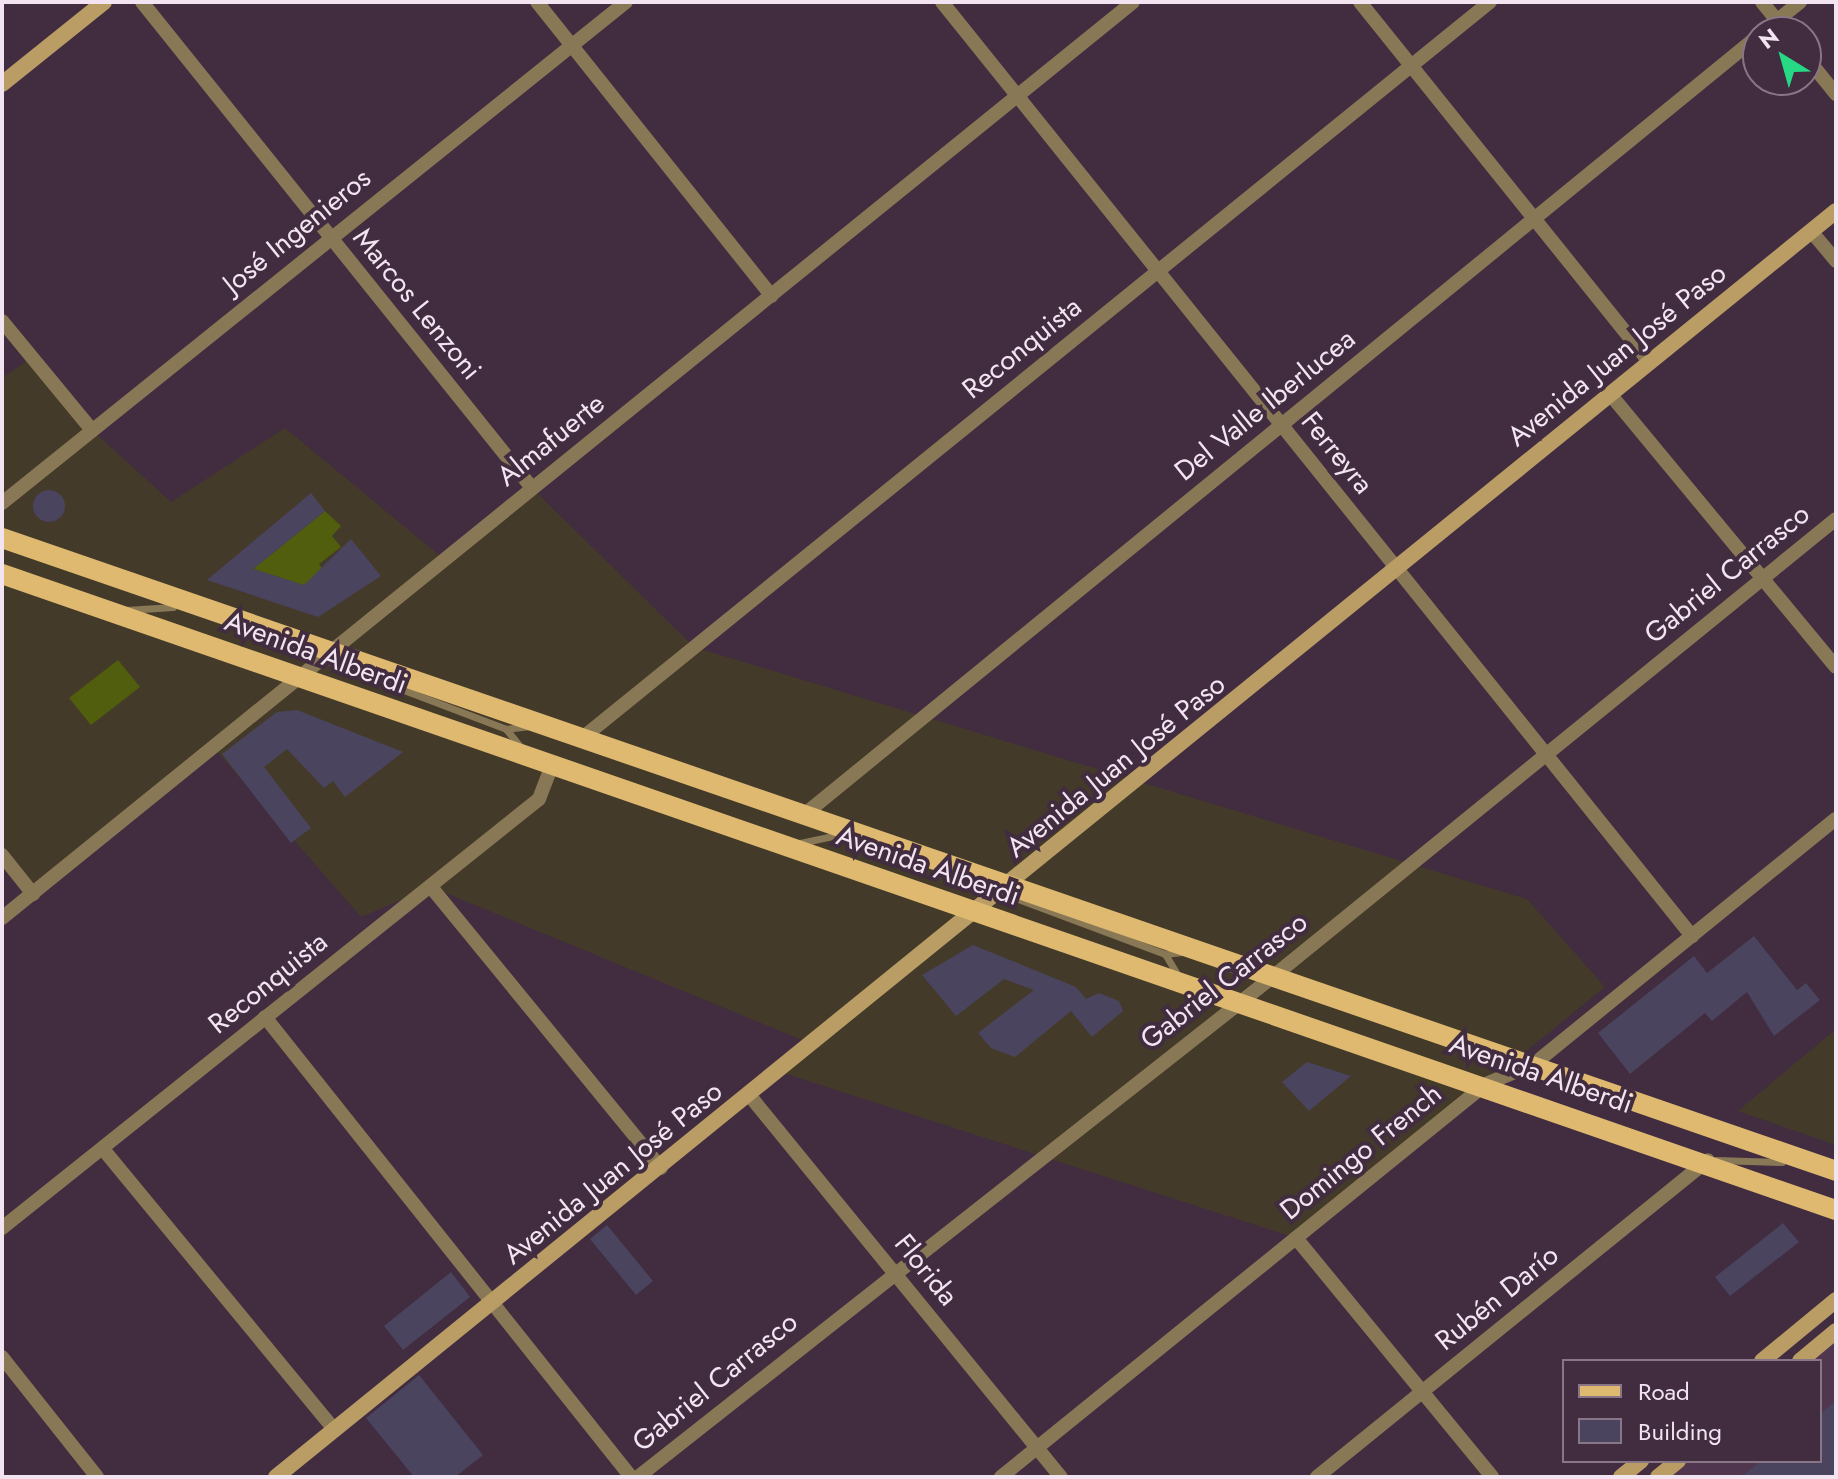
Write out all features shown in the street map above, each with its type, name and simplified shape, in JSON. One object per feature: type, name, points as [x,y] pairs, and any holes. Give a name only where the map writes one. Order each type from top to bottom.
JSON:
[{"type":"main road","name":"Avenida Alberdi","points":[[2,538],[137,583],[328,656],[586,735],[1009,888],[1275,975],[1836,1171]]},
{"type":"main road","name":"Avenida Alberdi","points":[[2,574],[116,611],[551,767],[979,913],[1184,987],[1709,1160],[1836,1210]]},
{"type":"street","points":[[2,84],[104,2]]},
{"type":"street","name":"Marcos Lenzoni","points":[[142,2],[532,488]]},
{"type":"street","points":[[537,2],[772,296]]},
{"type":"street","name":"José Ingenieros","points":[[2,503],[329,237],[626,2]]},
{"type":"street","name":"Ferreyra","points":[[942,2],[1692,936]]},
{"type":"street","name":"Almafuerte","points":[[2,918],[1133,2]]},
{"type":"street","points":[[1360,2],[1649,362]]},
{"type":"street","name":"Reconquista","points":[[586,735],[1490,2]]},
{"type":"street","name":"Del Valle Iberlucea","points":[[805,814],[1742,49]]},
{"type":"street","points":[[1822,77],[1836,94]]},
{"type":"street","name":"Avenida Juan José Paso","points":[[276,1477],[979,913],[1836,211]]},
{"type":"street","points":[[1811,231],[1836,261]]},
{"type":"street","points":[[2,321],[92,430]]},
{"type":"street","points":[[1610,394],[1836,667]]},
{"type":"street","name":"Gabriel Carrasco","points":[[638,1477],[893,1271],[1275,975],[1836,519]]},
{"type":"street","name":"Reconquista","points":[[2,1228],[539,799],[551,767]]},
{"type":"street","name":"Domingo French","points":[[1001,1477],[1486,1084],[1534,1064],[1836,819]]},
{"type":"street","points":[[2,855],[33,894]]},
{"type":"street","points":[[431,887],[661,1168]]},
{"type":"street","points":[[265,1017],[631,1477]]},
{"type":"street","name":"Florida","points":[[750,1096],[1061,1477]]},
{"type":"street","points":[[103,1149],[335,1430]]},
{"type":"street","name":"Rubén Darío","points":[[1317,1477],[1709,1160]]},
{"type":"street","points":[[1296,1238],[1492,1477]]},
{"type":"street","points":[[1764,1359],[1836,1300]]},
{"type":"street","points":[[1802,1359],[1836,1331]]},
{"type":"street","points":[[2,1357],[97,1477]]},
{"type":"street","points":[[1621,1477],[1638,1463]]},
{"type":"street","points":[[1658,1477],[1676,1463]]},
{"type":"lane","points":[[137,583],[173,607],[328,656],[506,729],[548,724]]},
{"type":"lane","points":[[116,611],[173,607]]},
{"type":"lane","points":[[506,729],[529,759]]},
{"type":"lane","points":[[805,814],[839,835],[1009,888],[1165,954],[1200,950]]},
{"type":"lane","points":[[786,846],[839,835]]},
{"type":"lane","points":[[1165,954],[1184,987]]},
{"type":"lane","points":[[1736,1136],[1782,1162],[1836,1181]]},
{"type":"lane","points":[[1709,1160],[1782,1162]]},
{"type":"shaded area","points":[[32,357],[92,430],[171,502],[285,428],[445,560],[532,488],[694,647],[1527,899],[1605,987],[1296,1238],[780,1072],[814,1045],[431,887],[361,917],[214,748],[33,894],[2,855],[2,378]]},
{"type":"shaded area","points":[[1836,1029],[1836,1145],[1738,1111]]},
{"type":"shaded area","points":[[1836,1331],[1836,1477],[1658,1477],[1676,1463],[1822,1463],[1822,1359],[1802,1359]]},
{"type":"green space","points":[[325,511],[341,526],[332,536],[341,547],[319,564],[324,572],[303,585],[253,569]]},
{"type":"green space","points":[[118,660],[140,687],[91,725],[69,698]]},
{"type":"building","points":[[49,490],[61,494],[65,506],[61,518],[49,522],[37,518],[33,506],[37,494]]},
{"type":"building","points":[[311,493],[325,511],[253,569],[304,585],[351,539],[381,576],[318,617],[207,580]]},
{"type":"building","points":[[297,710],[403,752],[345,797],[333,781],[324,788],[287,749],[264,767],[311,828],[291,843],[222,754],[277,712]]},
{"type":"building","points":[[1754,936],[1797,990],[1806,983],[1820,1000],[1774,1036],[1747,992],[1712,1021],[1705,1013],[1630,1074],[1598,1033],[1694,956],[1707,973]]},
{"type":"building","points":[[973,945],[1076,987],[1086,999],[1099,993],[1119,1001],[1123,1011],[1092,1037],[1071,1011],[1015,1057],[991,1048],[978,1033],[1034,990],[1004,979],[956,1016],[922,975]]},
{"type":"building","points":[[1307,1062],[1351,1076],[1309,1111],[1282,1082]]},
{"type":"building","points":[[1783,1223],[1799,1242],[1730,1296],[1715,1277]]},
{"type":"building","points":[[607,1225],[653,1281],[636,1295],[590,1239]]},
{"type":"building","points":[[451,1272],[470,1297],[403,1350],[384,1326]]},
{"type":"building","points":[[419,1375],[483,1455],[455,1477],[414,1477],[366,1418]]},
{"type":"building","points":[[1836,1401],[1836,1477],[1741,1477],[1758,1463],[1822,1463],[1822,1412]]}]
